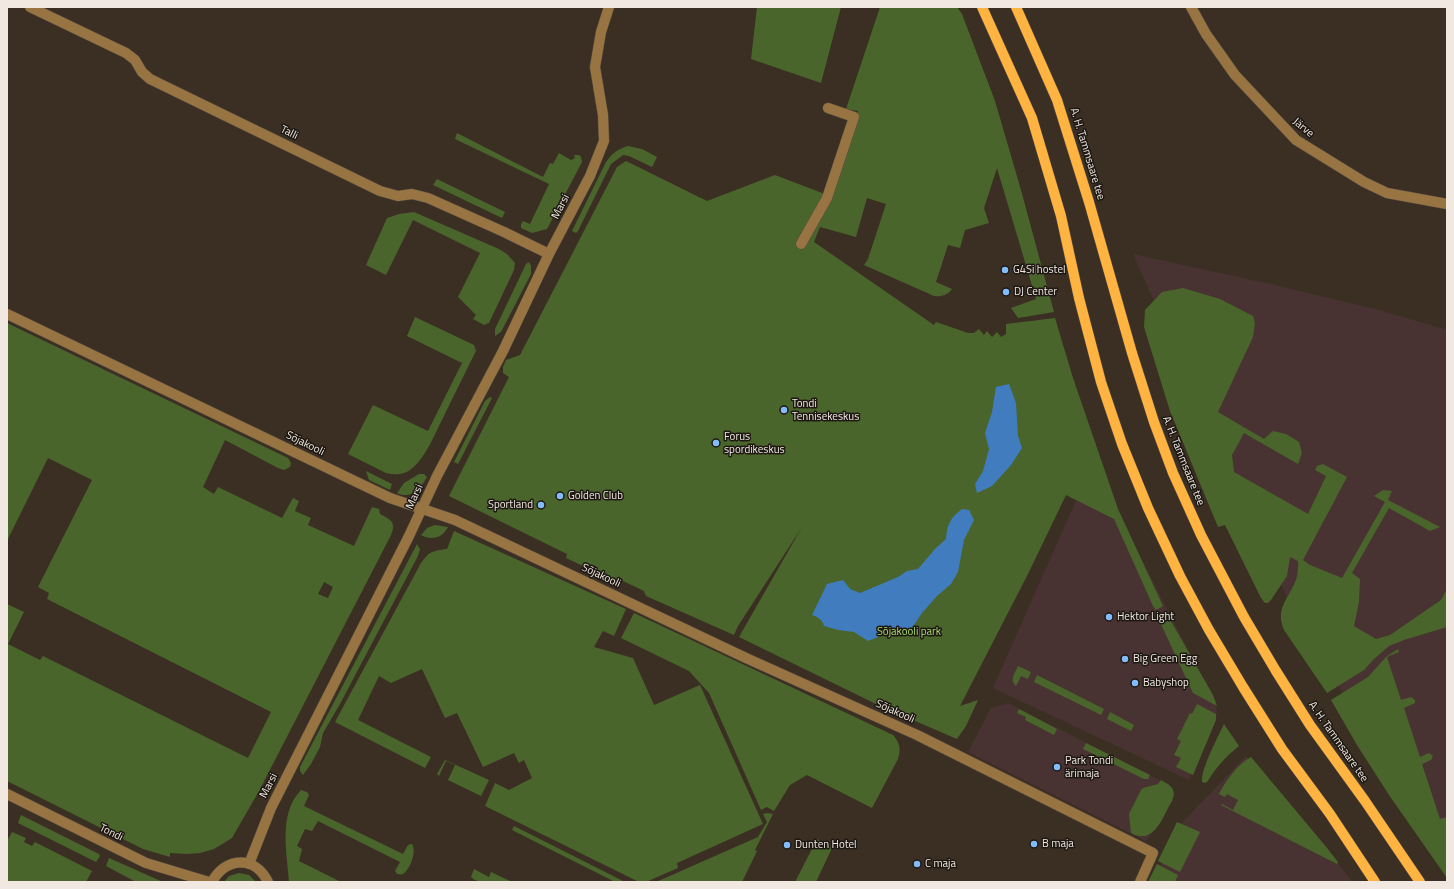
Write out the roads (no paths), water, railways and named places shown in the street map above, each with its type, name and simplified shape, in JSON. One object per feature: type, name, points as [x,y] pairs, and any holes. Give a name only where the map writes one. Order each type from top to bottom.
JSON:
[{"type":"main road","points":[[982,7],[1032,118],[1061,216],[1079,298],[1101,382],[1122,444],[1148,508],[1180,576],[1242,687],[1282,749],[1330,814],[1375,882]]},
{"type":"main road","name":"A. H. Tammsaare tee","points":[[1016,7],[1057,100],[1089,202],[1132,353],[1154,422],[1173,473],[1201,535],[1244,617],[1310,725],[1420,882]]},
{"type":"street","name":"Talli","points":[[30,7],[126,54],[135,60],[142,72],[150,79],[380,191],[398,196],[412,194],[428,198],[549,254]]},
{"type":"street","name":"Marsi","points":[[249,864],[271,808],[438,476],[503,351],[549,254],[590,176],[604,140],[603,115],[595,67],[601,32],[609,7]]},
{"type":"street","name":"Järve","points":[[1190,7],[1206,34],[1235,75],[1296,140],[1364,182],[1387,193],[1447,204]]},
{"type":"street","points":[[801,244],[827,198],[854,117],[828,108]]},
{"type":"street","name":"Sõjakooli","points":[[7,314],[390,498],[455,520],[746,658],[917,735],[1153,853],[1140,882]]},
{"type":"street","name":"Tondi","points":[[7,794],[146,863],[210,882]]},
{"type":"street","points":[[210,882],[222,868],[230,864],[240,862],[258,868],[268,882]]},
{"type":"water","points":[[1009,384],[1016,403],[1018,436],[1022,448],[1011,465],[992,486],[977,493],[975,484],[983,471],[989,449],[985,433],[992,412],[996,387]]},
{"type":"water","points":[[962,509],[969,510],[974,520],[964,540],[958,572],[951,584],[937,596],[922,613],[912,628],[891,637],[883,635],[868,641],[854,632],[824,626],[820,619],[812,615],[827,584],[843,580],[850,589],[860,593],[898,577],[907,571],[918,569],[935,549],[946,539],[950,521]]},
{"type":"place","name":"G4Si hostel","points":[[1005,270]]},
{"type":"place","name":"DJ Center","points":[[1006,292]]},
{"type":"place","name":"Tondi Tennisekeskus","points":[[784,410]]},
{"type":"place","name":"Forus spordikeskus","points":[[716,443]]},
{"type":"place","name":"Golden Club","points":[[560,496]]},
{"type":"place","name":"Sportland","points":[[541,505]]},
{"type":"place","name":"Hektor Light","points":[[1109,617]]},
{"type":"place","name":"Big Green Egg","points":[[1125,659]]},
{"type":"place","name":"Babyshop","points":[[1135,683]]},
{"type":"place","name":"Park Tondi ärimaja","points":[[1057,767]]},
{"type":"place","name":"B maja","points":[[1034,844]]},
{"type":"place","name":"Dunten Hotel","points":[[787,845]]},
{"type":"place","name":"C maja","points":[[917,864]]},
{"type":"park label","name":"Sõjakooli park","points":[[909,632]]}]
